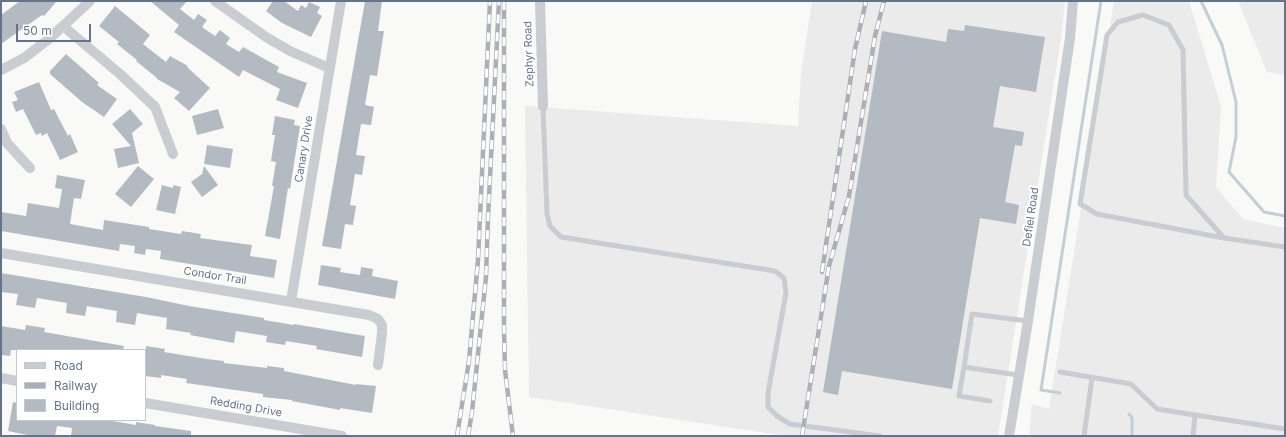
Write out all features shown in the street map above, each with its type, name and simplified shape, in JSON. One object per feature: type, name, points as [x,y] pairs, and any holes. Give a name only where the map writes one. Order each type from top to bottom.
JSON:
[{"type":"street","points":[[1,70],[24,58],[49,39],[90,1]]},
{"type":"street","points":[[215,1],[266,37],[290,51],[329,68]]},
{"type":"street","name":"Canary Drive","points":[[291,301],[341,1]]},
{"type":"street","name":"Zephyr Road","points":[[540,1],[543,106]]},
{"type":"street","name":"Defiel Road","points":[[1009,436],[1028,321],[1070,38],[1073,1]]},
{"type":"street","points":[[63,26],[120,74],[155,107],[173,154]]},
{"type":"street","points":[[1,129],[7,143],[30,168]]},
{"type":"street","name":"Condor Trail","points":[[1,252],[369,315],[378,319],[382,325],[378,365]]},
{"type":"street","points":[[1,378],[16,381]]},
{"type":"street","name":"Redding Drive","points":[[146,403],[342,436]]},
{"type":"lane","points":[[1224,238],[1186,195],[1183,50],[1169,25],[1143,15],[1118,22],[1106,35],[1080,204],[1097,214],[1224,238],[1285,247]]},
{"type":"lane","points":[[543,106],[547,214],[550,226],[561,237],[776,271],[784,278],[786,293],[768,393],[768,407],[777,416],[790,424],[880,436]]},
{"type":"lane","points":[[990,401],[959,396],[972,314],[1028,321]]},
{"type":"lane","points":[[964,367],[1018,375]]},
{"type":"lane","points":[[1060,372],[1131,384],[1157,409],[1285,429]]},
{"type":"lane","points":[[1084,436],[1092,378]]},
{"type":"lane","points":[[1193,436],[1195,415]]},
{"type":"shaded area","points":[[812,1],[1065,1],[1062,32],[998,436],[786,436],[529,397],[525,106],[798,126],[801,74]]},
{"type":"shaded area","points":[[1114,1],[1189,1],[1221,107],[1216,187],[1243,219],[1285,228],[1285,436],[1029,436],[1032,404],[1049,409]]},
{"type":"shaded area","points":[[1238,1],[1285,1],[1285,75],[1267,72]]},
{"type":"building","points":[[20,1],[57,1],[44,16],[42,15],[1,44],[1,15]]},
{"type":"building","points":[[150,1],[187,1],[180,9],[194,20],[198,14],[207,20],[202,27],[215,36],[220,30],[230,38],[226,44],[239,52],[243,47],[279,67],[277,72],[307,83],[298,108],[276,100],[280,89],[243,70],[239,77],[174,32],[179,25]]},
{"type":"building","points":[[273,1],[284,1],[298,11],[301,5],[306,8],[309,2],[320,7],[317,13],[322,16],[311,37],[282,23],[266,11]]},
{"type":"building","points":[[365,1],[382,1],[378,31],[384,31],[377,76],[370,75],[365,105],[374,107],[371,125],[361,124],[356,155],[365,156],[362,175],[355,174],[350,205],[356,206],[353,225],[345,224],[341,249],[322,246]]},
{"type":"building","points":[[115,6],[150,35],[143,44],[166,62],[170,56],[188,66],[187,67],[210,88],[189,111],[174,98],[180,92],[157,79],[117,44],[119,42],[99,26]]},
{"type":"building","points":[[965,25],[1045,37],[1036,92],[1000,86],[993,127],[1024,132],[1022,146],[1015,145],[1005,202],[1019,205],[1016,224],[980,218],[952,389],[842,371],[838,395],[823,392],[882,31],[946,42],[948,29],[964,31]]},
{"type":"building","points":[[66,54],[99,83],[97,85],[117,99],[104,117],[82,102],[50,74],[50,71]]},
{"type":"building","points":[[39,82],[51,110],[54,109],[68,136],[70,134],[78,152],[60,160],[47,133],[42,136],[41,133],[36,135],[23,109],[16,112],[12,102],[18,100],[14,92]]},
{"type":"building","points":[[130,109],[143,124],[132,133],[139,163],[118,168],[114,149],[131,146],[112,124]]},
{"type":"building","points":[[218,109],[224,128],[197,135],[192,116]]},
{"type":"building","points":[[275,116],[295,120],[294,125],[300,126],[280,239],[265,236],[274,186],[272,186],[276,162],[271,161],[275,135],[272,135]]},
{"type":"building","points":[[207,145],[233,149],[230,168],[204,164]]},
{"type":"building","points":[[138,166],[154,179],[131,207],[115,194]]},
{"type":"building","points":[[204,166],[218,185],[202,197],[191,182],[202,174]]},
{"type":"building","points":[[57,175],[85,180],[81,199],[74,198],[70,224],[103,230],[104,220],[181,234],[182,231],[201,234],[200,238],[252,245],[250,256],[277,260],[274,278],[160,259],[161,251],[146,249],[145,255],[134,253],[135,246],[120,244],[119,251],[1,231],[1,212],[26,216],[28,203],[59,208],[62,189],[55,188]]},
{"type":"building","points":[[162,185],[173,188],[173,185],[181,187],[175,214],[156,210]]},
{"type":"building","points":[[321,265],[341,268],[340,272],[360,275],[361,267],[373,269],[372,276],[398,281],[395,299],[318,285]]},
{"type":"building","points":[[1,273],[264,318],[264,320],[365,336],[362,357],[316,349],[317,346],[286,341],[285,345],[266,342],[267,336],[236,331],[234,343],[190,335],[191,333],[166,329],[167,318],[137,313],[135,325],[116,322],[117,311],[87,306],[85,316],[66,313],[67,303],[37,298],[35,308],[16,305],[18,294],[1,292]]},
{"type":"building","points":[[26,325],[45,328],[44,332],[124,346],[123,349],[16,349],[11,350],[10,356],[1,355],[1,326],[25,330]]},
{"type":"building","points":[[146,346],[165,349],[164,352],[224,361],[224,363],[267,368],[267,366],[284,368],[284,371],[356,385],[376,386],[372,413],[340,408],[340,410],[292,400],[263,397],[263,394],[186,383],[187,379],[161,375],[161,378],[146,376]]},
{"type":"building","points":[[13,402],[16,403],[16,421],[113,421],[136,425],[136,422],[191,431],[191,436],[71,436],[72,428],[57,426],[55,436],[32,436],[8,431]]},
{"type":"waterway","points":[[1060,393],[1041,390],[1101,1]]},
{"type":"waterway","points":[[1201,1],[1222,45],[1236,102],[1236,137],[1229,172],[1264,212],[1285,216]]},
{"type":"waterway","points":[[1129,414],[1132,418],[1132,436]]},
{"type":"railway","points":[[457,436],[469,361],[478,260],[490,1]]},
{"type":"railway","points":[[468,436],[472,412],[486,277],[499,1]]},
{"type":"railway","points":[[504,1],[504,329],[505,370],[513,436]]},
{"type":"railway","points":[[822,272],[855,49],[866,1]]},
{"type":"railway","points":[[802,436],[829,266],[849,196],[875,36],[884,1]]}]
